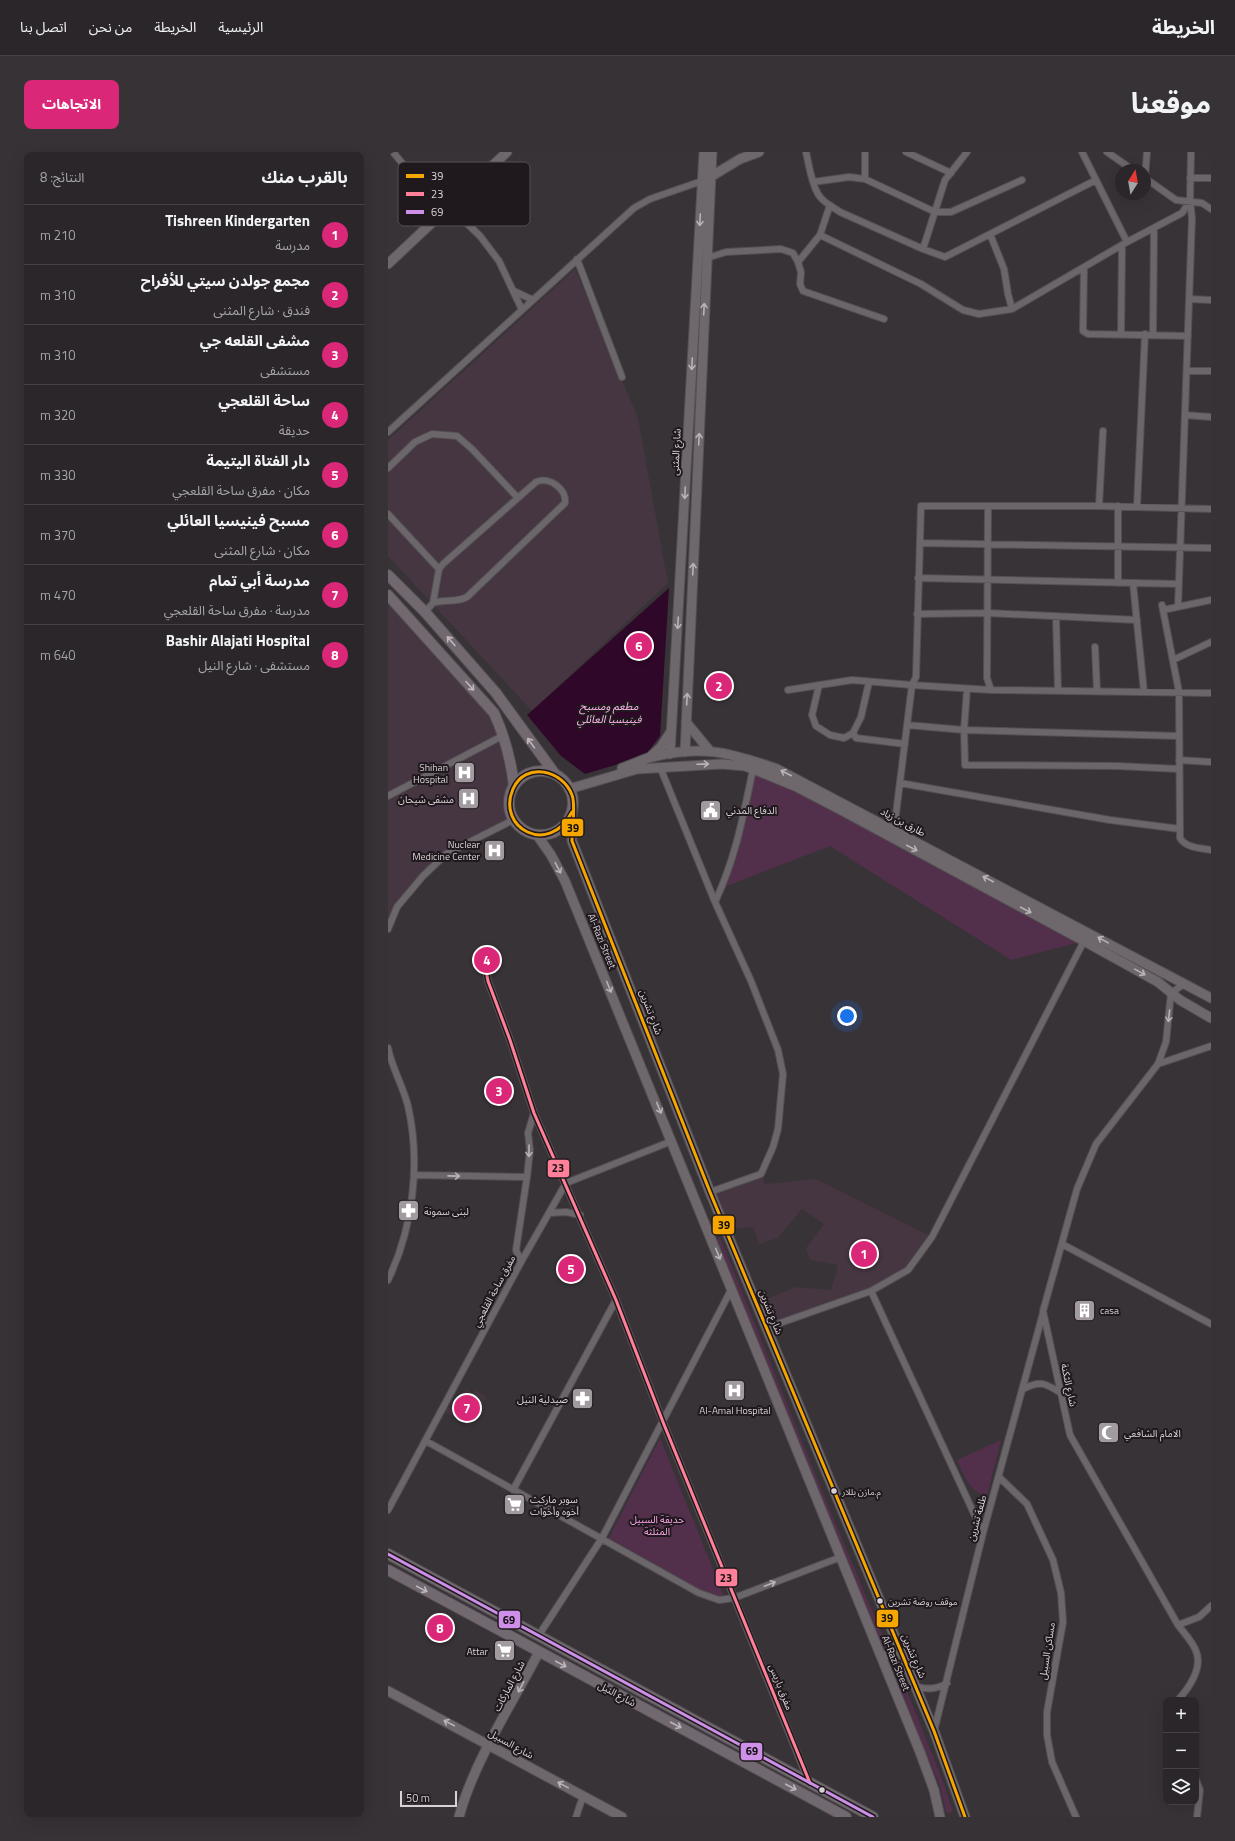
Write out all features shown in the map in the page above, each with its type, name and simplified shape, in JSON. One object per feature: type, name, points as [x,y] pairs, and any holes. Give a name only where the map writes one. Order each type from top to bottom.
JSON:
[{"type":"main road","points":[[497,162],[507,152]]},
{"type":"main road","name":"شارع المثنى","points":[[681,765],[684,761],[685,755],[683,752],[686,722],[707,258],[706,179],[704,152]]},
{"type":"main road","name":"شارع المثنى","points":[[670,754],[706,179],[712,152]]},
{"type":"main road","points":[[706,179],[740,159],[759,152]]},
{"type":"main road","points":[[388,264],[429,226]]},
{"type":"main road","points":[[388,575],[425,612],[496,693],[554,774],[568,787],[573,797],[572,812],[567,823],[558,831],[544,836],[537,835],[521,828],[513,820],[509,805],[510,796],[514,786],[524,776],[538,772],[554,774]]},
{"type":"main road","points":[[388,595],[494,713],[504,735],[511,763],[514,786]]},
{"type":"main road","points":[[686,722],[709,750]]},
{"type":"main road","points":[[649,758],[665,741],[671,730]]},
{"type":"main road","name":"طارق بن زياد","points":[[568,787],[649,758],[670,754],[709,750],[738,755],[777,769],[1211,998]]},
{"type":"main road","points":[[660,756],[658,764],[660,767]]},
{"type":"main road","points":[[568,787],[637,769],[681,765],[722,764],[745,766],[797,788],[843,811],[1084,941],[1158,982],[1180,1000],[1211,1018]]},
{"type":"main road","name":"شارع تشرين","points":[[572,812],[572,841],[710,1192],[899,1650],[934,1731],[965,1817]]},
{"type":"main road","name":"Al-Razi Street","points":[[537,835],[551,855],[565,881],[672,1141],[882,1657],[934,1790],[940,1817]]},
{"type":"main road","name":"شارع النيل","points":[[388,1554],[873,1817]]},
{"type":"main road","name":"شارع النيل","points":[[388,1570],[540,1652],[832,1814],[844,1817]]},
{"type":"main road","points":[[882,1657],[899,1650]]},
{"type":"main road","name":"شارع الماركات","points":[[459,1817],[464,1798],[490,1744],[540,1652]]},
{"type":"main road","name":"شارع السبيل","points":[[388,1691],[490,1744],[622,1817]]},
{"type":"street","points":[[394,152],[402,162]]},
{"type":"street","points":[[806,152],[813,182],[818,195],[830,205],[840,212],[923,249],[945,257],[1096,180]]},
{"type":"street","points":[[865,152],[865,179]]},
{"type":"street","points":[[906,152],[950,173]]},
{"type":"street","points":[[923,249],[945,180],[967,152]]},
{"type":"street","points":[[1082,152],[1124,243],[1121,334]]},
{"type":"street","points":[[1107,152],[1124,164]]},
{"type":"street","points":[[1146,164],[1147,152]]},
{"type":"street","points":[[1178,607],[1192,214],[1190,202],[1190,178],[1192,152]]},
{"type":"street","points":[[813,182],[849,177],[865,179],[935,212],[951,212],[1022,180]]},
{"type":"street","points":[[1190,178],[1211,178]]},
{"type":"street","points":[[388,432],[634,208],[650,199],[706,179]]},
{"type":"street","points":[[1151,182],[1176,200],[1202,203],[1211,208]]},
{"type":"street","points":[[820,235],[922,284],[963,310],[980,314],[1012,309],[1124,243],[1182,214],[1190,202]]},
{"type":"street","points":[[798,262],[820,235],[830,205]]},
{"type":"street","points":[[470,226],[480,236],[499,261],[522,310]]},
{"type":"street","points":[[1154,228],[1154,335]]},
{"type":"street","points":[[990,234],[1004,269],[1012,309]]},
{"type":"street","points":[[707,258],[726,252],[781,249],[792,253],[798,262],[801,272],[800,284],[803,291],[884,319]]},
{"type":"street","points":[[577,259],[622,377]]},
{"type":"street","points":[[1084,267],[1083,331],[1088,334],[1188,336]]},
{"type":"street","points":[[514,291],[533,300]]},
{"type":"street","points":[[1189,299],[1211,300]]},
{"type":"street","points":[[1137,506],[1145,334]]},
{"type":"street","points":[[1187,371],[1211,371]]},
{"type":"street","points":[[1185,415],[1211,417]]},
{"type":"street","points":[[1099,506],[1103,431]]},
{"type":"street","points":[[388,468],[415,442],[432,434],[457,436],[472,449],[518,498]]},
{"type":"street","points":[[425,612],[433,603],[443,599],[460,601],[467,597],[560,508],[565,503],[565,500],[555,485],[541,480],[518,498],[439,569],[433,603]]},
{"type":"street","points":[[894,830],[912,685],[916,677],[921,506],[1137,506],[1211,509]]},
{"type":"street","points":[[988,506],[987,678],[991,690]]},
{"type":"street","points":[[1118,506],[1118,583]]},
{"type":"street","points":[[388,514],[439,569]]},
{"type":"street","points":[[920,543],[1211,548]]},
{"type":"street","points":[[918,578],[1179,584]]},
{"type":"street","points":[[1133,583],[1144,692]]},
{"type":"street","points":[[1211,600],[1178,607],[1163,607],[1179,692],[1180,838],[1183,843],[1211,850]]},
{"type":"street","points":[[918,614],[988,613],[1137,620]]},
{"type":"street","points":[[1056,616],[1058,691]]},
{"type":"street","points":[[1173,660],[1211,642]]},
{"type":"street","points":[[1095,646],[1097,691]]},
{"type":"street","points":[[788,690],[852,680],[991,690],[1211,693]]},
{"type":"street","points":[[819,685],[812,715],[816,726],[830,735],[844,738],[853,733],[861,717],[869,682]]},
{"type":"street","points":[[967,689],[964,730],[965,765],[1117,766],[1179,769]]},
{"type":"street","points":[[907,725],[964,730],[1179,736]]},
{"type":"street","points":[[853,733],[856,738],[904,744]]},
{"type":"street","points":[[388,796],[504,735]]},
{"type":"street","points":[[1179,760],[1211,762]]},
{"type":"street","points":[[660,767],[715,902],[751,981],[778,1050],[783,1074],[778,1130],[773,1147],[761,1174],[710,1192]]},
{"type":"street","points":[[715,902],[729,872],[738,841],[753,769]]},
{"type":"street","points":[[900,783],[1110,820],[1180,829]]},
{"type":"street","points":[[388,929],[397,907],[423,876],[446,854],[513,820]]},
{"type":"street","points":[[766,1328],[871,1291],[908,1270],[932,1237],[1084,941]]},
{"type":"street","name":"مفرق باريس","points":[[484,960],[488,981],[510,1040],[534,1113],[616,1300],[663,1422],[810,1783]]},
{"type":"street","points":[[1171,993],[1184,984]]},
{"type":"street","name":"شارع الثكنة","points":[[1171,993],[1166,1042],[1158,1064],[1096,1144],[1077,1189],[1043,1311],[1070,1435],[1178,1625],[1196,1652],[1197,1670],[1181,1697]]},
{"type":"street","points":[[1158,1064],[1211,1046]]},
{"type":"street","points":[[388,1048],[407,1105],[414,1141],[415,1175],[408,1215],[399,1252],[388,1280]]},
{"type":"street","points":[[521,1262],[516,1250],[530,1150],[528,1133],[534,1113]]},
{"type":"street","points":[[566,1183],[672,1141]]},
{"type":"street","points":[[415,1175],[527,1177]]},
{"type":"street","name":"مفرق ساحة القلعجي","points":[[388,1510],[521,1262],[566,1183]]},
{"type":"street","points":[[549,1212],[566,1212],[580,1215]]},
{"type":"street","points":[[1062,1244],[1211,1324]]},
{"type":"street","points":[[539,1635],[602,1538],[732,1288]]},
{"type":"street","points":[[871,1291],[983,1533]]},
{"type":"street","points":[[513,1490],[616,1300]]},
{"type":"street","name":"طلعة تشرين","points":[[934,1731],[983,1533],[1043,1311]]},
{"type":"street","points":[[1023,1389],[1034,1383],[1041,1383],[1061,1393]]},
{"type":"street","points":[[426,1441],[709,1598],[719,1600],[734,1598],[841,1557]]},
{"type":"street","name":"مساكن السبيل","points":[[999,1477],[1027,1504],[1053,1560],[1061,1593],[1063,1622],[1047,1712],[1047,1735],[1052,1762],[1076,1817]]},
{"type":"street","points":[[1178,1625],[1199,1617],[1211,1606]]},
{"type":"street","points":[[915,1686],[925,1689],[933,1689],[946,1683]]},
{"type":"street","points":[[1199,1788],[1199,1799]]},
{"type":"street","points":[[576,1817],[583,1796]]},
{"type":"street","points":[[1197,1817],[1198,1805]]},
{"type":"shaded area","points":[[575,269],[638,418],[668,583],[532,711],[388,556],[388,440]]},
{"type":"shaded area","points":[[388,595],[494,713],[514,786],[510,796],[509,805],[513,820],[446,854],[397,907],[388,929]]},
{"type":"shaded area","points":[[761,1174],[765,1184],[816,1179],[932,1237],[908,1270],[871,1291],[766,1328],[757,1305],[796,1287],[831,1290],[838,1265],[810,1260],[806,1248],[824,1224],[802,1209],[778,1238],[759,1244],[753,1227],[725,1230],[710,1192]]},
{"type":"shaded area","points":[[466,1389],[473,1394],[475,1390],[486,1397],[470,1426],[445,1412],[447,1407],[454,1408]]},
{"type":"green space","points":[[753,769],[1084,941],[1011,960],[830,846],[719,889]]},
{"type":"green space","points":[[487,951],[494,954],[497,961],[494,968],[487,971],[480,968],[477,961],[480,954]]},
{"type":"green space","points":[[720,1237],[823,1493],[886,1644],[882,1646],[716,1240]]},
{"type":"green space","name":"حديقة السبيل المثلثة","points":[[660,1438],[727,1604],[609,1538]]},
{"type":"green space","points":[[1001,1440],[987,1496],[971,1487],[957,1460]]},
{"type":"green space","points":[[905,1686],[944,1784],[953,1812],[946,1813],[940,1786],[899,1689]]},
{"type":"water","name":"مطعم ومسبح فينيسيا العائلي","points":[[669,588],[660,736],[645,756],[585,774],[561,756],[527,715]]},
{"type":"transit line","name":"39","points":[[572,812],[562,826],[551,833],[539,835],[528,832],[518,825],[512,815],[510,803],[513,789],[519,780],[526,775],[535,772],[544,772],[561,780],[567,786],[572,795],[574,811],[572,841],[710,1192],[934,1731],[965,1817]]},
{"type":"transit line","name":"23","points":[[484,960],[488,981],[510,1040],[534,1113],[616,1300],[663,1422],[810,1783]]},
{"type":"transit line","name":"69","points":[[388,1554],[873,1817]]},
{"type":"place","name":"مسبح فينيسيا العائلي","points":[[639,646]]},
{"type":"place","name":"مجمع جولدن سيتي للأفراح","points":[[719,686]]},
{"type":"place","name":"Shihan Hospital","points":[[464,773]]},
{"type":"place","name":"مشفى شيحان","points":[[469,799]]},
{"type":"place","name":"الدفاع المدني","points":[[711,810]]},
{"type":"place","name":"Nuclear Medicine Center","points":[[495,850]]},
{"type":"place","name":"ساحة القلعجي","points":[[487,960]]},
{"type":"place","name":"مشفى القلعه جي","points":[[499,1091]]},
{"type":"place","name":"لبنى سمونة","points":[[408,1211]]},
{"type":"place","name":"Tishreen Kindergarten","points":[[864,1254]]},
{"type":"place","name":"دار الفتاة اليتيمة","points":[[571,1269]]},
{"type":"place","name":"casa","points":[[1084,1310]]},
{"type":"place","name":"Al-Amal Hospital","points":[[735,1390]]},
{"type":"place","name":"صيدلية النيل","points":[[583,1399]]},
{"type":"place","name":"مدرسة أبي تمام","points":[[467,1408]]},
{"type":"place","name":"الامام الشافعي","points":[[1108,1433]]},
{"type":"place","name":"م.مازن بللار","points":[[834,1491]]},
{"type":"place","name":"سوبر ماركت أخوه وأخوات","points":[[514,1505]]},
{"type":"place","name":"موقف روضة تشرين","points":[[880,1601]]},
{"type":"place","name":"Bashir Alajati Hospital","points":[[440,1628]]},
{"type":"place","name":"Attar","points":[[504,1651]]}]
